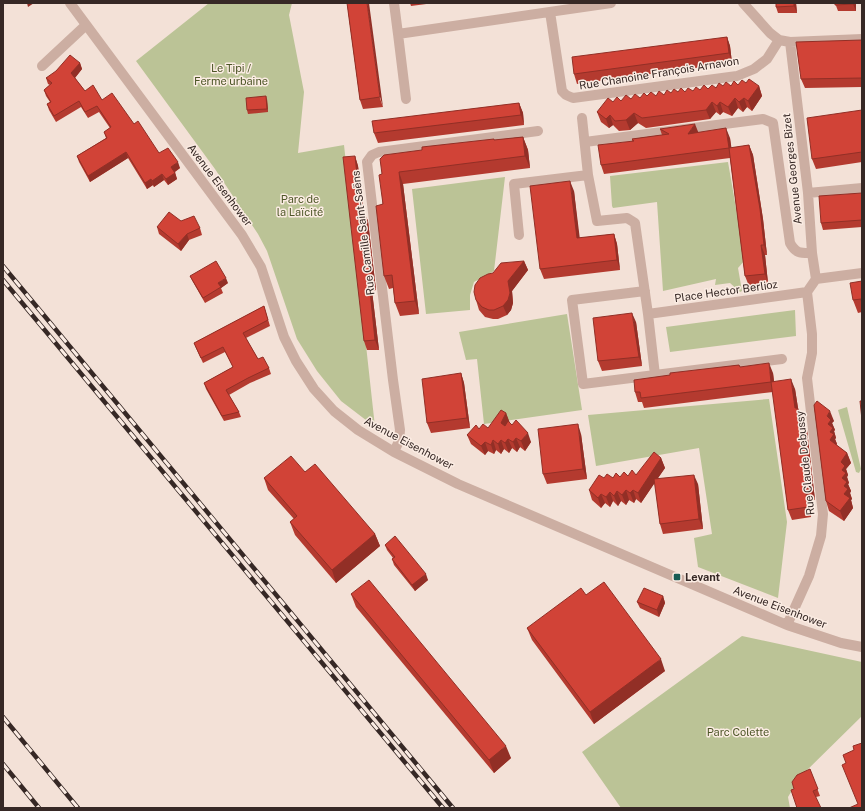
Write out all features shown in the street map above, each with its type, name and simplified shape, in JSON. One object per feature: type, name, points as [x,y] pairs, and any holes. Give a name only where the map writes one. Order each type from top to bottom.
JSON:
[{"type":"street","name":"Avenue Eisenhower","points":[[70,3],[238,230],[251,250],[261,267],[284,337],[296,361],[314,389],[334,411],[358,430],[394,452],[458,484],[787,625],[841,643],[862,647]]},
{"type":"street","points":[[394,3],[406,99]]},
{"type":"street","points":[[398,34],[611,3]]},
{"type":"street","points":[[743,3],[770,33],[779,40],[790,42],[862,39]]},
{"type":"street","name":"Rue Chanoine François Arnavon","points":[[550,12],[562,91],[566,96],[573,98],[737,76],[754,69],[767,59],[779,40]]},
{"type":"street","points":[[42,66],[86,25]]},
{"type":"street","name":"Avenue Georges Bizet","points":[[790,42],[808,193],[812,253],[816,279]]},
{"type":"street","points":[[582,118],[588,175],[597,221],[627,218],[635,223],[655,375]]},
{"type":"street","points":[[584,142],[763,119],[773,123],[790,243],[794,250],[801,253],[812,253]]},
{"type":"street","name":"Rue Camille Saint-Saëns","points":[[394,452],[399,441],[400,430],[367,162],[372,155],[379,152],[538,131]]},
{"type":"street","points":[[519,235],[514,184],[588,175]]},
{"type":"street","points":[[808,193],[862,188]]},
{"type":"street","points":[[807,292],[816,279],[862,273]]},
{"type":"street","points":[[645,291],[572,300],[583,384],[782,359]]},
{"type":"street","name":"Place Hector Berlioz","points":[[648,314],[807,292]]},
{"type":"street","name":"Rue Claude Debussy","points":[[787,625],[808,576],[821,536],[823,514],[807,378],[812,353],[812,334],[807,292]]},
{"type":"green space","points":[[209,3],[292,3],[289,15],[304,92],[298,153],[344,145],[375,427],[341,401],[317,371],[297,339],[267,251],[258,234],[215,169],[136,61]]},
{"type":"green space","points":[[728,162],[745,260],[738,268],[742,291],[740,292],[730,283],[715,285],[716,279],[663,291],[657,202],[613,208],[610,176]]},
{"type":"green space","points":[[505,177],[494,271],[474,282],[470,295],[470,310],[426,314],[412,189]]},
{"type":"green space","points":[[795,310],[796,336],[670,352],[666,327]]},
{"type":"green space","points":[[567,314],[582,410],[484,424],[477,359],[466,360],[459,332]]},
{"type":"green space","points":[[769,399],[787,522],[778,598],[698,567],[694,538],[712,534],[699,448],[596,466],[588,415]]},
{"type":"green space","points":[[847,407],[861,469],[859,473],[856,472],[838,410]]},
{"type":"green space","name":"Parc Colette","points":[[742,636],[862,662],[862,716],[800,777],[788,797],[790,808],[621,808],[582,752]]},
{"type":"building","points":[[347,3],[367,3],[380,97],[360,100]]},
{"type":"building","points":[[776,3],[794,3],[794,6],[776,7]]},
{"type":"building","points":[[835,3],[853,3],[853,4],[835,5]]},
{"type":"building","points":[[727,37],[729,53],[574,74],[572,57]]},
{"type":"building","points":[[862,40],[862,78],[801,79],[796,42]]},
{"type":"building","points":[[70,55],[80,63],[71,73],[85,91],[93,85],[102,100],[112,93],[134,124],[138,121],[159,153],[168,148],[178,162],[171,167],[175,173],[166,179],[162,174],[152,181],[151,179],[145,183],[126,152],[88,176],[77,156],[107,138],[104,132],[111,127],[97,106],[85,112],[79,101],[54,116],[47,104],[51,102],[44,90],[52,83],[46,78],[56,71]]},
{"type":"building","points":[[749,79],[759,86],[748,101],[744,98],[739,102],[735,98],[728,107],[720,102],[717,106],[712,102],[706,110],[642,118],[634,113],[626,120],[615,121],[610,115],[606,119],[597,112],[608,98],[613,102],[617,97],[621,101],[626,95],[631,99],[635,94],[640,98],[644,93],[647,96],[651,92],[656,96],[659,91],[664,95],[667,90],[671,93],[674,89],[678,92],[681,88],[685,92],[688,88],[693,91],[696,87],[700,90],[704,85],[708,89],[712,85],[716,88],[719,83],[723,86],[726,82],[731,86],[734,81],[738,85],[742,80],[746,83]]},
{"type":"building","points":[[266,96],[267,109],[247,110],[246,98]]},
{"type":"building","points":[[519,103],[521,115],[374,133],[372,121]]},
{"type":"building","points":[[862,110],[862,152],[812,159],[807,118]]},
{"type":"building","points":[[695,124],[688,134],[726,128],[729,148],[601,165],[598,145],[634,141],[632,139],[669,134],[660,129]]},
{"type":"building","points":[[523,137],[525,156],[399,172],[415,301],[395,303],[392,275],[384,276],[376,206],[383,204],[379,175],[382,174],[380,159],[384,155],[422,150],[422,147]]},
{"type":"building","points":[[749,145],[760,209],[764,245],[761,245],[765,274],[745,276],[729,148]]},
{"type":"building","points":[[355,156],[361,212],[364,212],[372,281],[369,281],[375,340],[364,341],[343,157]]},
{"type":"building","points":[[570,181],[577,238],[614,234],[617,260],[540,269],[530,186]]},
{"type":"building","points":[[862,193],[862,220],[821,223],[819,196]]},
{"type":"building","points":[[169,212],[181,221],[194,216],[200,228],[187,234],[178,244],[157,227]]},
{"type":"building","points":[[216,261],[226,278],[218,283],[221,287],[203,298],[190,276]]},
{"type":"building","points":[[524,261],[508,281],[510,293],[508,300],[503,306],[494,310],[489,310],[482,307],[476,300],[474,292],[475,285],[480,278],[493,273],[501,263]]},
{"type":"building","points":[[862,281],[862,305],[861,299],[853,300],[850,283]]},
{"type":"building","points":[[264,306],[268,320],[243,333],[258,359],[263,357],[269,368],[226,390],[239,412],[222,416],[204,383],[233,367],[223,347],[201,358],[194,343]]},
{"type":"building","points":[[632,313],[639,357],[598,361],[593,318]]},
{"type":"building","points":[[769,363],[771,382],[641,398],[640,392],[635,392],[634,380],[670,375],[670,373]]},
{"type":"building","points":[[461,373],[467,418],[427,423],[422,379]]},
{"type":"building","points":[[791,379],[795,408],[797,408],[800,425],[803,421],[811,491],[805,486],[808,507],[788,510],[771,382]]},
{"type":"building","points":[[817,401],[830,411],[827,416],[831,420],[828,424],[833,428],[830,432],[834,434],[830,440],[847,453],[841,462],[845,466],[842,470],[846,473],[842,478],[847,482],[844,486],[848,489],[844,494],[850,498],[840,511],[826,501],[814,405]]},
{"type":"building","points":[[860,401],[862,401],[862,420]]},
{"type":"building","points":[[501,410],[506,413],[501,423],[505,426],[508,421],[512,425],[516,420],[528,433],[521,441],[516,438],[513,442],[508,439],[505,443],[501,440],[498,444],[493,440],[491,445],[485,442],[481,446],[467,435],[476,425],[479,429],[483,424],[488,428]]},
{"type":"building","points":[[578,424],[583,469],[543,474],[538,429]]},
{"type":"building","points":[[654,452],[661,458],[638,493],[633,490],[630,493],[626,490],[622,495],[617,491],[614,496],[610,492],[606,497],[601,494],[598,498],[589,490],[599,475],[604,478],[607,474],[613,478],[616,473],[620,477],[624,472],[628,476],[632,470],[636,475]]},
{"type":"building","points":[[291,456],[305,472],[315,464],[375,534],[332,570],[290,522],[297,516],[264,478]]},
{"type":"building","points":[[694,475],[699,519],[660,524],[654,479]]},
{"type":"building","points":[[395,536],[426,574],[412,585],[392,559],[395,557],[385,545]]},
{"type":"building","points":[[369,580],[506,746],[489,760],[351,594]]},
{"type":"building","points":[[604,582],[661,659],[590,712],[527,628],[581,588],[586,595]]},
{"type":"building","points":[[644,588],[663,596],[657,610],[637,602]]},
{"type":"building","points":[[862,743],[862,808],[849,808],[858,804],[842,765],[846,763],[843,755],[854,750],[853,746]]},
{"type":"building","points":[[810,769],[818,789],[813,791],[821,808],[797,808],[791,790],[794,789],[792,782],[797,775]]},
{"type":"railway","points":[[3,266],[453,808]]},
{"type":"railway","points":[[3,280],[443,808]]},
{"type":"railway","points":[[3,717],[78,808]]},
{"type":"railway","points":[[3,764],[39,808]]},
{"type":"place","name":"Levant","points":[[677,577]]},
{"type":"park label","name":"Le Tipi / Ferme urbaine","points":[[231,74]]},
{"type":"park label","name":"Parc de la Laïcité","points":[[300,205]]}]
